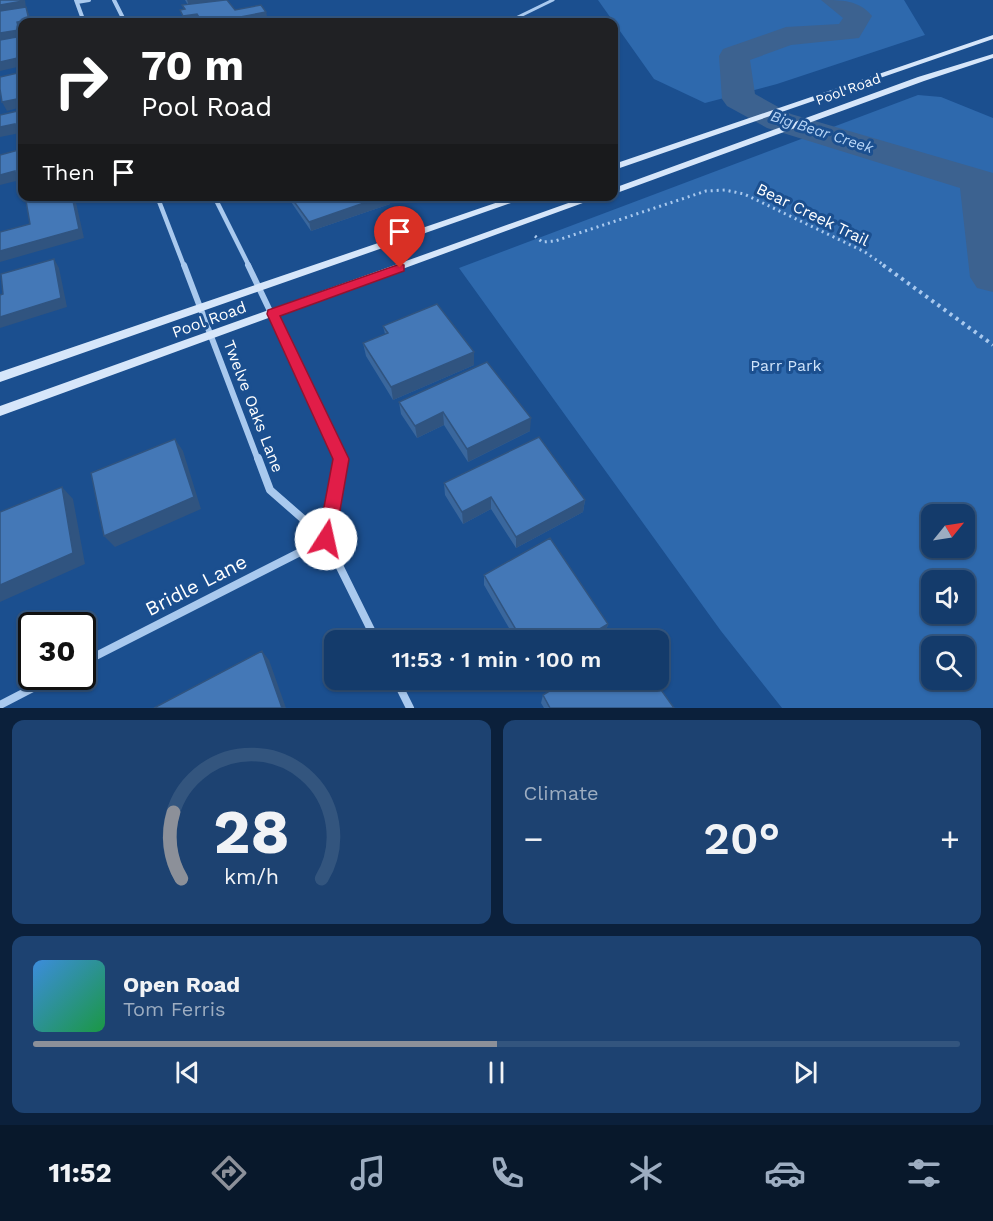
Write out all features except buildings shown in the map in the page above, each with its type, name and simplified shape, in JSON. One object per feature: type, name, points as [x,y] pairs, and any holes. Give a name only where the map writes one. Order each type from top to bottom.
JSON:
[{"type":"main road","name":"Pool Road","points":[[618,166],[993,37]]},
{"type":"main road","name":"Pool Road","points":[[618,190],[921,79],[993,56]]},
{"type":"main road","name":"Pool Road","points":[[0,377],[512,201]]},
{"type":"main road","points":[[568,201],[573,206]]},
{"type":"main road","name":"Pool Road","points":[[0,411],[586,201]]},
{"type":"street","points":[[82,18],[76,1],[89,0]]},
{"type":"street","points":[[114,0],[123,18]]},
{"type":"street","name":"Twelve Oaks Lane","points":[[159,201],[270,490],[326,539],[371,630]]},
{"type":"street","points":[[216,201],[341,459],[326,539]]},
{"type":"street","name":"Bridle Lane","points":[[96,656],[326,539]]},
{"type":"street","points":[[0,705],[29,690]]},
{"type":"street","points":[[401,690],[410,708]]},
{"type":"lane","points":[[516,18],[553,0]]},
{"type":"path","name":"Bear Creek Trail","points":[[532,233],[542,242],[555,241],[706,191],[733,191],[744,194],[865,252],[993,345]]},
{"type":"green space","points":[[598,0],[904,0],[925,35],[777,84],[705,103],[654,79],[618,28],[618,18],[611,18]]},
{"type":"green space","name":"Parr Park","points":[[918,95],[941,97],[993,118],[993,708],[782,708],[721,631],[459,268]]},
{"type":"waterway","name":"Big Bear Creek","points":[[835,0],[858,16],[849,32],[786,36],[734,56],[739,99],[779,121],[979,181],[993,277]]},
{"type":"route","points":[[326,539],[341,459],[273,314],[400,268]]}]
